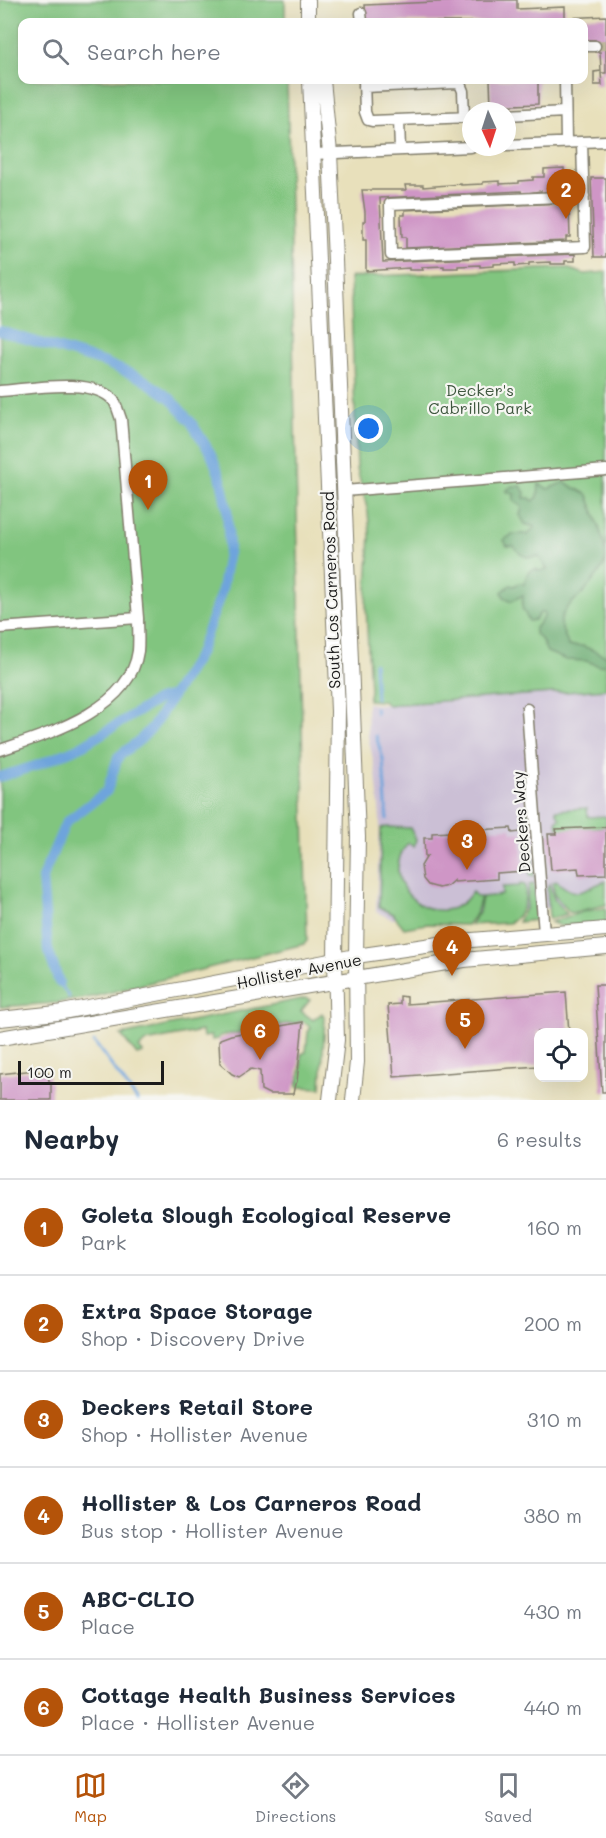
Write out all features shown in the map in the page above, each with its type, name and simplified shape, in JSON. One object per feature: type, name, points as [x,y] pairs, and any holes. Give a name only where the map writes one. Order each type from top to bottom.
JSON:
[{"type":"main road","points":[[308,2],[308,18]]},
{"type":"main road","points":[[308,2],[312,18]]},
{"type":"main road","name":"South Los Carneros Road","points":[[310,84],[337,692],[338,840],[335,960],[337,1040],[330,1100]]},
{"type":"main road","name":"South Los Carneros Road","points":[[323,84],[330,153],[358,837],[357,1062],[353,1100]]},
{"type":"main road","name":"Hollister Avenue","points":[[0,1019],[57,1013],[356,956],[460,941],[606,929]]},
{"type":"main road","name":"Hollister Avenue","points":[[0,1038],[465,960],[606,947]]},
{"type":"street","points":[[364,84],[365,112],[368,120],[376,122],[462,117]]},
{"type":"street","points":[[460,84],[465,102]]},
{"type":"street","points":[[565,84],[567,142]]},
{"type":"street","points":[[516,115],[565,112]]},
{"type":"street","points":[[399,120],[400,150]]},
{"type":"street","points":[[516,145],[606,141]]},
{"type":"street","points":[[582,142],[584,196],[585,247],[391,255],[390,204],[584,196]]},
{"type":"street","points":[[314,154],[462,147]]},
{"type":"street","points":[[0,391],[76,385],[95,389],[114,401],[121,419],[138,618],[138,651],[130,675],[118,694],[101,706],[37,738],[0,750]]},
{"type":"street","points":[[344,491],[606,470]]},
{"type":"street","points":[[0,628],[138,618]]},
{"type":"street","name":"Deckers Way","points":[[527,709],[544,933]]},
{"type":"shaded area","points":[[606,689],[606,904],[392,919],[376,912],[380,820],[376,773],[368,736],[367,703],[381,705]]},
{"type":"green space","points":[[0,0],[285,0],[285,18],[18,18],[18,84],[287,84],[307,941],[304,944],[92,997],[56,1003],[0,1007]]},
{"type":"green space","name":"Decker's Cabrillo Park","points":[[566,268],[585,274],[606,272],[606,689],[388,705],[382,701],[368,700],[370,691],[366,605],[370,534],[368,512],[357,469],[350,277]]},
{"type":"green space","points":[[564,482],[588,495],[602,536],[606,559],[592,582],[564,611],[561,626],[568,646],[583,646],[606,656],[606,664],[599,666],[587,661],[566,660],[547,652],[541,639],[535,634],[535,628],[544,617],[544,613],[540,613],[535,620],[529,621],[522,608],[523,595],[512,601],[504,597],[502,592],[510,585],[524,584],[528,572],[535,569],[540,571],[547,569],[538,556],[527,557],[513,546],[507,546],[504,540],[512,535],[528,535],[535,527],[525,524],[520,515],[522,507],[514,501],[514,494],[506,491],[512,486],[521,486],[525,493],[524,498],[530,498],[533,501],[538,497],[539,484],[548,489]]},
{"type":"green space","points":[[587,808],[588,817],[606,816],[606,827],[558,830],[557,820],[560,819],[556,810]]},
{"type":"green space","points":[[526,812],[529,812],[534,877],[530,876]]},
{"type":"green space","points":[[381,828],[410,828],[416,839],[414,847],[408,843],[399,860],[399,876],[405,890],[416,901],[430,908],[445,910],[459,905],[472,892],[477,897],[481,897],[476,914],[467,925],[427,924],[404,928],[393,914],[379,907]]},
{"type":"green space","points":[[557,881],[565,888],[577,892],[606,881],[606,905],[570,913],[555,896],[552,883]]},
{"type":"green space","points":[[520,884],[525,885],[525,902],[514,920],[509,923],[470,925],[479,912],[482,897],[502,895],[502,887],[519,886]]},
{"type":"green space","points":[[534,884],[536,920],[518,922],[526,907],[529,885]]},
{"type":"green space","points":[[549,884],[554,899],[567,914],[549,919],[547,888]]},
{"type":"green space","points":[[606,908],[606,923],[560,926],[551,922],[585,911]]},
{"type":"green space","points":[[306,998],[310,1000],[301,1011],[313,1020],[322,1013],[325,1018],[321,1088],[297,1087],[301,1069],[301,1054],[306,1052],[308,1032],[311,1027],[302,1021],[220,1036],[212,1040],[211,1036],[203,1037],[202,1031],[146,1042],[139,1048],[143,1053],[137,1055],[121,1035]]},
{"type":"building","points":[[517,0],[517,9],[565,7],[565,18],[366,18],[365,5]]},
{"type":"building","points":[[606,16],[606,73],[601,73],[602,85],[594,85],[594,72],[601,71],[600,52],[595,52],[595,40],[588,40],[588,18],[565,18]]},
{"type":"building","points":[[490,84],[538,84],[538,104],[516,105],[516,102],[491,102]]},
{"type":"building","points":[[564,168],[565,190],[522,194],[521,191],[380,198],[383,262],[575,254],[575,261],[565,261],[565,264],[551,264],[551,262],[515,266],[515,263],[480,267],[480,265],[444,268],[444,266],[422,267],[423,270],[409,270],[409,268],[366,271],[366,240],[363,240],[365,212],[362,190],[406,190],[405,185],[423,185],[423,187],[500,181],[500,184],[519,183],[519,181],[533,180],[533,177],[544,177],[544,169]]},
{"type":"building","points":[[591,178],[606,178],[606,257],[594,257]]},
{"type":"building","points":[[564,203],[564,208],[569,207],[570,237],[566,237],[566,241],[406,248],[406,237],[402,237],[401,215],[405,215],[405,210]]},
{"type":"building","points":[[606,827],[606,874],[579,875],[578,868],[551,870],[548,834],[557,834],[556,829]]},
{"type":"building","points":[[511,828],[512,833],[521,832],[523,871],[497,873],[497,879],[454,882],[454,880],[447,886],[439,888],[428,885],[423,879],[421,866],[427,856],[425,857],[424,838],[432,838],[432,833],[468,831],[468,834],[476,833],[476,830]]},
{"type":"building","points":[[595,985],[606,985],[606,1092],[602,1092]]},
{"type":"building","points":[[566,992],[569,1028],[534,1028],[534,1066],[394,1077],[388,1005],[400,1004],[400,996],[407,997],[407,1004]]},
{"type":"building","points":[[303,1022],[297,1082],[293,1094],[269,1094],[261,1090],[260,1071],[251,1069],[239,1077],[220,1063],[220,1039]]},
{"type":"building","points":[[35,1070],[48,1072],[51,1083],[51,1100],[0,1100],[0,1074]]},
{"type":"waterway","points":[[0,331],[103,362],[143,379],[170,398],[191,422],[211,454],[221,479],[227,509],[229,547],[222,590],[199,654],[154,725],[141,739],[118,757],[107,791],[66,822],[42,878],[48,950],[59,982]]},
{"type":"waterway","points":[[374,663],[376,698]]},
{"type":"waterway","points":[[0,777],[38,765],[80,747],[157,700],[172,696]]},
{"type":"waterway","points":[[375,708],[376,713]]},
{"type":"waterway","points":[[376,736],[383,759],[387,819]]},
{"type":"waterway","points":[[59,982],[69,997]]},
{"type":"waterway","points":[[94,1042],[137,1100]]},
{"type":"tunnel","points":[[595,46],[606,45]]},
{"type":"place","name":"Extra Space Storage","points":[[566,219]]},
{"type":"place","name":"Goleta Slough Ecological Reserve","points":[[148,510]]},
{"type":"place","name":"Deckers Retail Store","points":[[467,870]]},
{"type":"place","name":"Hollister & Los Carneros Road","points":[[452,976]]},
{"type":"place","name":"ABC-CLIO","points":[[465,1049]]},
{"type":"place","name":"Cottage Health Business Services","points":[[260,1060]]}]
